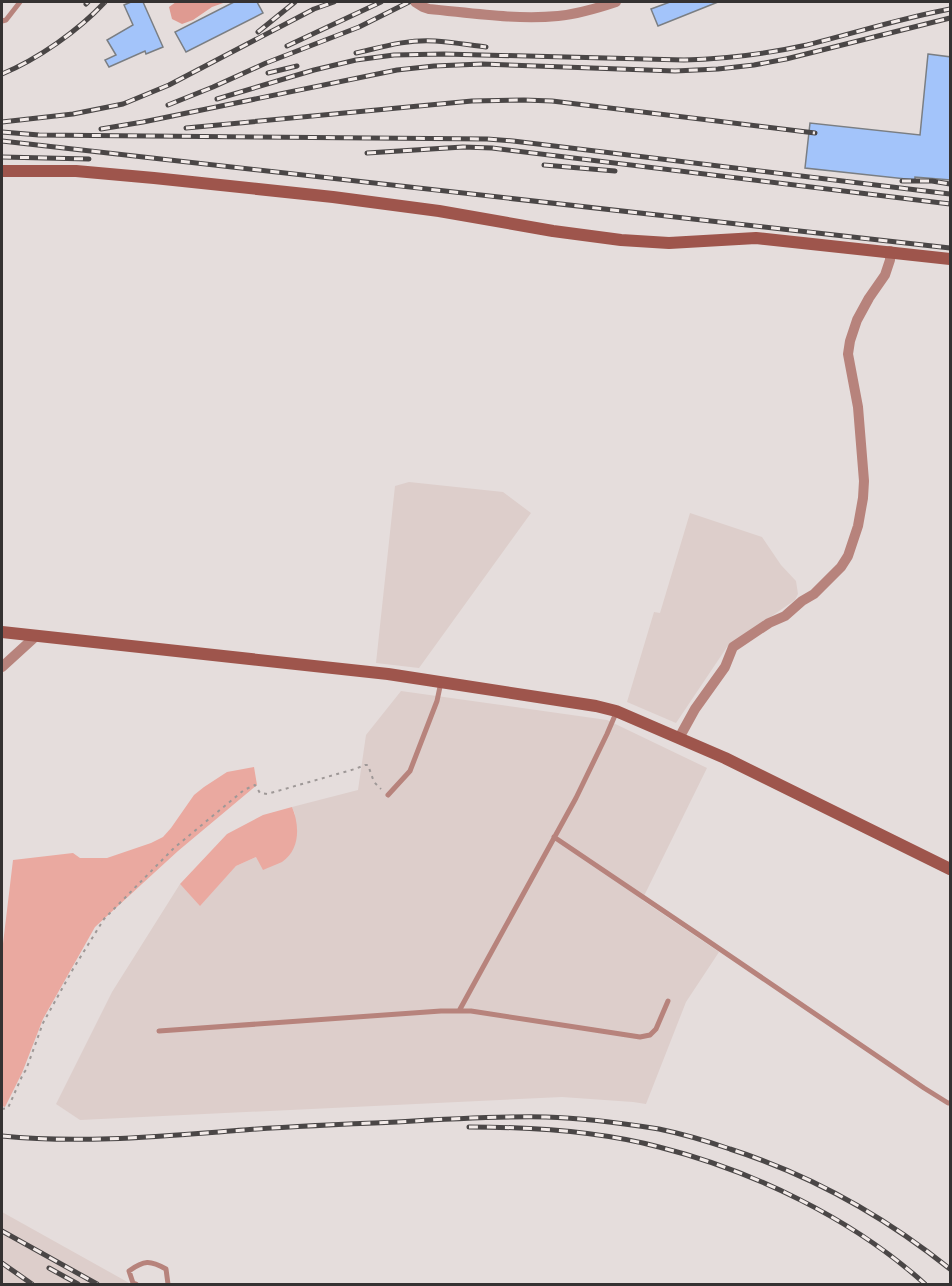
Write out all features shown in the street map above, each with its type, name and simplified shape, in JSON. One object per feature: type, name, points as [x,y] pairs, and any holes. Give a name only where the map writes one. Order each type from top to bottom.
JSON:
[{"type":"street","points":[[415,2],[429,9],[529,18],[560,16],[596,9],[616,2]]},
{"type":"street","points":[[2,171],[76,171],[322,196],[439,211],[553,231],[621,240],[669,243],[756,238],[951,259]]},
{"type":"street","points":[[679,738],[695,709],[725,667],[733,647],[785,616],[814,594],[841,567],[848,556],[858,526],[864,481],[858,407],[848,354],[857,320],[885,275],[890,260],[890,251]]},
{"type":"street","points":[[2,632],[388,674],[596,706],[616,711],[756,773],[951,869]]},
{"type":"street","points":[[2,667],[36,636]]},
{"type":"lane","points":[[2,21],[6,20],[20,2]]},
{"type":"lane","points":[[388,795],[410,771],[437,701],[441,682]]},
{"type":"lane","points":[[459,1011],[597,755],[616,711]]},
{"type":"lane","points":[[554,837],[924,1088],[951,1103]]},
{"type":"lane","points":[[159,1031],[471,1011],[640,1036],[650,1035],[656,1029],[668,1001]]},
{"type":"lane","points":[[136,1284],[133,1283],[129,1270],[140,1263],[154,1262],[166,1269],[168,1284]]},
{"type":"path","points":[[2,1108],[8,1108],[26,1070],[43,1023],[104,919],[174,848],[244,790],[255,784],[260,793],[267,794],[368,765],[374,782],[388,795]]},
{"type":"shaded area","points":[[176,2],[226,2],[182,24],[172,19],[169,7]]},
{"type":"shaded area","points":[[409,482],[503,492],[531,513],[419,668],[376,663],[395,486]]},
{"type":"shaded area","points":[[690,513],[762,537],[781,565],[796,581],[798,594],[795,600],[727,647],[676,723],[627,702],[654,612],[660,613]]},
{"type":"shaded area","points":[[401,691],[607,720],[707,768],[642,900],[719,952],[686,1002],[646,1104],[562,1097],[80,1120],[56,1104],[112,992],[180,884],[200,905],[236,866],[256,857],[295,814],[292,807],[358,790],[366,735]]},
{"type":"shaded area","points":[[254,767],[257,785],[178,851],[95,927],[43,1019],[22,1073],[5,1107],[2,1106],[2,952],[13,860],[73,853],[80,858],[107,858],[151,843],[163,837],[194,795],[204,787],[227,772]]},
{"type":"shaded area","points":[[292,807],[295,814],[297,837],[292,851],[282,862],[263,870],[256,857],[236,866],[200,906],[180,884],[227,834],[263,815]]},
{"type":"shaded area","points":[[2,1212],[131,1284],[2,1284]]},
{"type":"building","points":[[131,2],[143,2],[163,47],[146,54],[145,51],[109,67],[105,60],[116,55],[107,40],[133,25],[124,5]]},
{"type":"building","points":[[234,2],[257,2],[263,13],[186,52],[175,32]]},
{"type":"building","points":[[670,2],[718,2],[658,26],[651,9]]},
{"type":"building","points":[[928,54],[951,57],[951,180],[915,177],[915,180],[805,168],[810,123],[920,135]]},
{"type":"railway","points":[[2,74],[57,43],[105,2]]},
{"type":"railway","points":[[258,32],[295,2]]},
{"type":"railway","points":[[2,122],[73,114],[123,104],[169,85],[314,9],[334,2]]},
{"type":"railway","points":[[287,46],[381,2]]},
{"type":"railway","points":[[168,105],[266,63],[359,27],[409,2]]},
{"type":"railway","points":[[217,99],[314,70],[356,60],[394,55],[444,54],[684,60],[715,58],[807,45],[950,9]]},
{"type":"railway","points":[[101,129],[397,70],[434,66],[482,64],[675,71],[754,65],[950,18]]},
{"type":"railway","points":[[356,53],[415,41],[486,47]]},
{"type":"railway","points":[[268,73],[297,66]]},
{"type":"railway","points":[[186,128],[472,101],[524,100],[552,101],[815,133]]},
{"type":"railway","points":[[2,132],[39,135],[487,139],[950,194]]},
{"type":"railway","points":[[2,141],[950,248]]},
{"type":"railway","points":[[367,153],[463,147],[492,148],[950,204]]},
{"type":"railway","points":[[2,157],[89,159]]},
{"type":"railway","points":[[544,165],[615,171]]},
{"type":"railway","points":[[902,181],[932,181],[950,184]]},
{"type":"railway","points":[[2,1136],[62,1139],[123,1138],[301,1126],[509,1117],[560,1118],[631,1125],[704,1140],[760,1159],[818,1184],[873,1215],[950,1269]]},
{"type":"railway","points":[[469,1127],[541,1129],[612,1137],[659,1147],[731,1169],[801,1200],[834,1218],[897,1260],[925,1284]]},
{"type":"railway","points":[[2,1231],[97,1284]]},
{"type":"railway","points":[[2,1263],[32,1284]]},
{"type":"railway","points":[[49,1268],[78,1284]]}]
